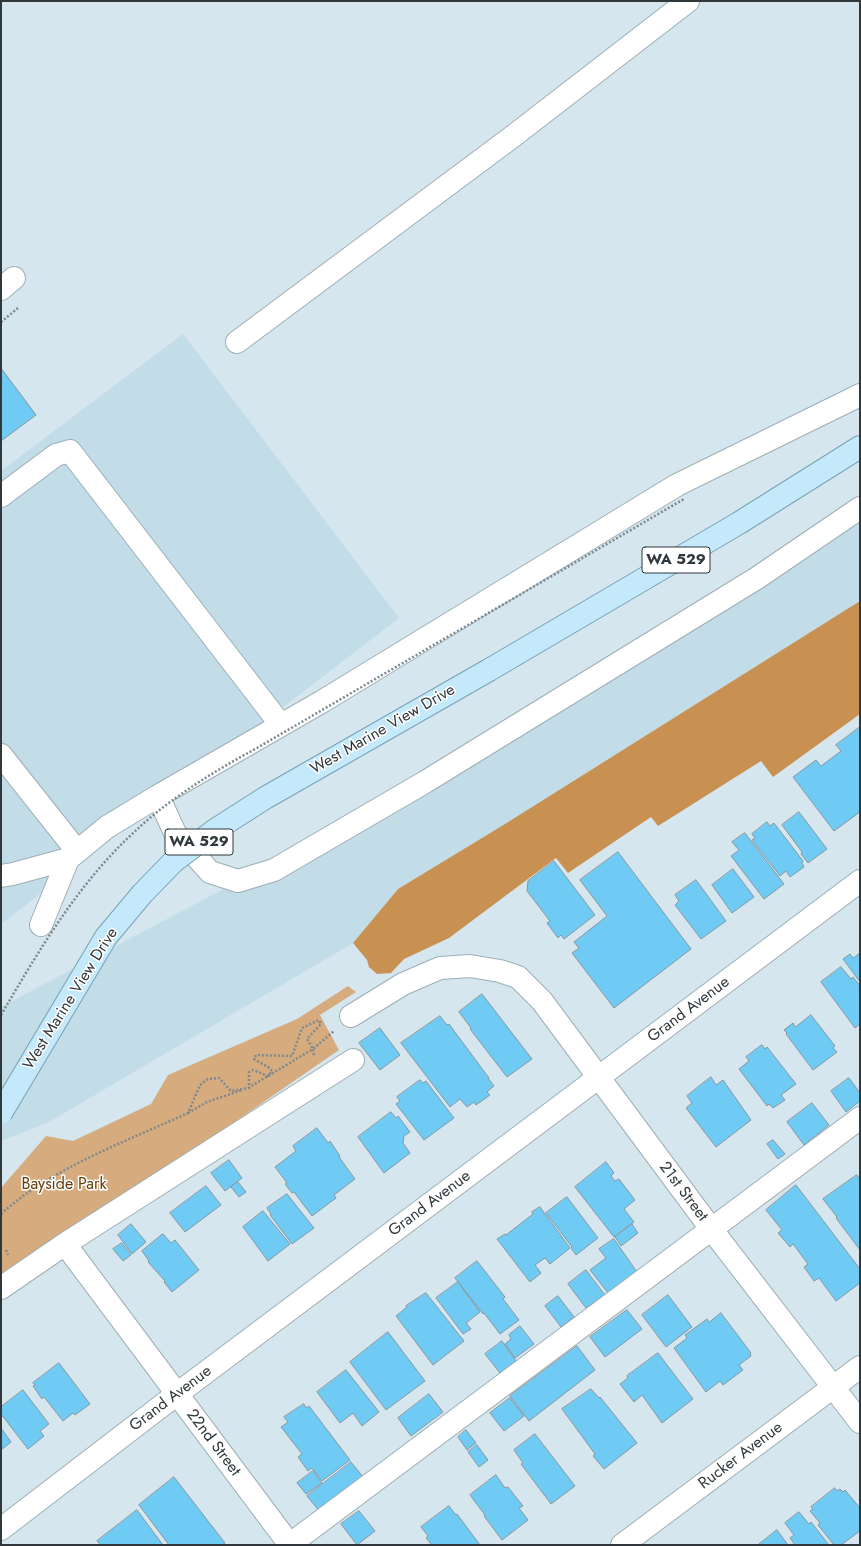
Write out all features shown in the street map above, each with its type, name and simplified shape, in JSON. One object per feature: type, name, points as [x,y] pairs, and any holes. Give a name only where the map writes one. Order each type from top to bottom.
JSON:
[{"type":"main road","name":"West Marine View Drive","points":[[1,1113],[106,937],[142,894],[173,862],[216,830],[264,798],[490,670],[739,523],[860,447]]},
{"type":"street","points":[[237,342],[512,137],[688,1]]},
{"type":"street","points":[[1,876],[13,874],[73,855],[107,827],[281,725],[677,485],[860,396]]},
{"type":"street","points":[[1,496],[56,455],[70,451],[281,725]]},
{"type":"street","points":[[158,796],[175,833],[210,872],[238,881],[274,870],[425,782],[757,578],[860,508]]},
{"type":"street","points":[[1,755],[73,855]]},
{"type":"street","points":[[40,925],[73,855]]},
{"type":"street","name":"Grand Avenue","points":[[1,1529],[177,1394],[860,881]]},
{"type":"street","name":"21st Street","points":[[351,1016],[403,984],[440,968],[470,966],[500,971],[518,977],[542,1001],[712,1230],[860,1422]]},
{"type":"street","points":[[1,1288],[65,1244],[353,1060]]},
{"type":"street","points":[[290,1545],[860,1118]]},
{"type":"street","name":"22nd Street","points":[[65,1244],[290,1545]]},
{"type":"street","name":"Rucker Avenue","points":[[622,1545],[860,1367]]},
{"type":"path","points":[[1,322],[18,308]]},
{"type":"path","points":[[1,1016],[52,930],[78,894],[130,836],[190,788],[214,772],[684,499]]},
{"type":"path","points":[[1,1214],[42,1183],[95,1155],[207,1102],[249,1088],[314,1049],[351,1016]]},
{"type":"path","points":[[268,1076],[272,1072],[268,1067],[254,1059],[256,1055],[292,1056],[302,1028],[319,1020],[321,1024],[307,1039],[314,1049]]},
{"type":"path","points":[[249,1088],[249,1072],[253,1070],[268,1076]]},
{"type":"path","points":[[188,1112],[200,1085],[208,1078],[219,1078],[232,1091],[249,1088]]},
{"type":"shaded area","points":[[183,334],[399,618],[1,924],[1,471]]},
{"type":"shaded area","points":[[860,519],[860,601],[505,824],[398,889],[353,943],[49,1122],[1,1141],[1,1007],[422,784]]},
{"type":"shaded area","points":[[860,601],[860,714],[773,777],[761,761],[658,826],[651,817],[568,873],[556,858],[449,938],[404,959],[391,973],[377,974],[369,967],[367,960],[353,943],[398,889],[505,824]]},
{"type":"green space","name":"Bayside Park","points":[[348,986],[356,992],[320,1015],[339,1050],[1,1283],[1,1188],[46,1136],[73,1141],[151,1104],[168,1075],[297,1019]]},
{"type":"building","points":[[1,368],[36,415],[1,441]]},
{"type":"building","points":[[860,727],[860,812],[834,831],[793,777],[816,760],[821,766],[841,751],[836,745]]},
{"type":"building","points":[[799,812],[827,849],[808,863],[801,854],[802,852],[782,825]]},
{"type":"building","points":[[767,822],[770,826],[774,823],[803,861],[802,863],[804,867],[790,877],[786,871],[780,876],[752,840],[755,838],[752,834]]},
{"type":"building","points":[[745,833],[784,884],[764,899],[731,856],[739,850],[732,842]]},
{"type":"building","points":[[618,852],[691,949],[614,1008],[572,953],[579,948],[574,942],[607,916],[580,880]]},
{"type":"building","points":[[554,861],[595,915],[564,939],[561,935],[558,938],[547,923],[550,921],[527,891],[528,881]]},
{"type":"building","points":[[733,869],[754,897],[732,913],[712,885]]},
{"type":"building","points":[[696,880],[726,921],[701,939],[675,905],[679,901],[675,895]]},
{"type":"building","points":[[860,953],[860,982],[843,959],[850,954],[853,958]]},
{"type":"building","points":[[841,967],[851,979],[853,977],[860,986],[860,1024],[855,1028],[821,982]]},
{"type":"building","points":[[482,994],[532,1059],[507,1077],[470,1029],[471,1028],[459,1012]]},
{"type":"building","points":[[811,1015],[835,1046],[833,1048],[837,1052],[813,1070],[784,1030],[793,1023],[795,1027]]},
{"type":"building","points":[[440,1016],[447,1025],[449,1024],[494,1086],[487,1092],[490,1095],[476,1105],[474,1102],[467,1107],[460,1099],[450,1107],[401,1043]]},
{"type":"building","points":[[380,1028],[400,1055],[380,1070],[359,1043]]},
{"type":"building","points":[[762,1045],[765,1049],[767,1047],[796,1084],[781,1095],[785,1100],[773,1108],[769,1104],[767,1106],[739,1069],[749,1061],[746,1057]]},
{"type":"building","points":[[711,1077],[716,1085],[723,1080],[751,1120],[716,1147],[686,1108],[692,1103],[687,1096]]},
{"type":"building","points":[[849,1078],[860,1093],[860,1101],[846,1112],[831,1091]]},
{"type":"building","points":[[420,1080],[423,1083],[426,1081],[454,1118],[424,1140],[396,1104],[400,1101],[397,1097]]},
{"type":"building","points":[[812,1103],[829,1125],[804,1145],[787,1122]]},
{"type":"building","points":[[391,1112],[396,1118],[398,1116],[410,1132],[404,1136],[403,1143],[410,1153],[384,1173],[358,1137]]},
{"type":"building","points":[[317,1128],[328,1143],[330,1141],[340,1156],[339,1157],[355,1179],[334,1195],[336,1198],[312,1216],[294,1192],[292,1193],[285,1184],[287,1183],[275,1167],[296,1151],[293,1146]]},
{"type":"building","points":[[773,1140],[785,1154],[778,1159],[767,1144]]},
{"type":"building","points":[[229,1160],[242,1178],[225,1191],[211,1173]]},
{"type":"building","points":[[606,1162],[614,1173],[611,1176],[615,1181],[619,1179],[635,1200],[624,1209],[634,1222],[614,1237],[575,1187]]},
{"type":"building","points":[[857,1175],[860,1179],[860,1250],[823,1199]]},
{"type":"building","points":[[238,1182],[246,1192],[239,1197],[231,1187]]},
{"type":"building","points":[[796,1185],[860,1269],[860,1283],[836,1301],[819,1278],[814,1281],[804,1267],[808,1264],[793,1244],[790,1247],[778,1233],[782,1230],[766,1210]]},
{"type":"building","points":[[206,1186],[221,1205],[185,1232],[170,1213]]},
{"type":"building","points":[[287,1194],[314,1228],[292,1244],[270,1215],[271,1214],[267,1208]]},
{"type":"building","points":[[567,1197],[598,1238],[576,1255],[571,1248],[572,1247],[546,1213]]},
{"type":"building","points":[[540,1207],[570,1248],[550,1264],[545,1258],[535,1265],[541,1273],[530,1282],[497,1239],[505,1234],[506,1235],[533,1214],[532,1212]]},
{"type":"building","points":[[263,1211],[290,1244],[268,1261],[243,1227]]},
{"type":"building","points":[[131,1224],[146,1242],[132,1254],[118,1235]]},
{"type":"building","points":[[632,1224],[638,1233],[621,1246],[615,1237]]},
{"type":"building","points":[[163,1234],[171,1243],[175,1240],[199,1270],[172,1292],[164,1282],[165,1281],[148,1262],[149,1261],[142,1251]]},
{"type":"building","points":[[614,1239],[637,1272],[608,1293],[590,1270],[606,1258],[599,1249]]},
{"type":"building","points":[[122,1243],[131,1255],[123,1261],[113,1249]]},
{"type":"building","points":[[477,1261],[505,1297],[503,1299],[519,1320],[500,1334],[455,1278]]},
{"type":"building","points":[[586,1270],[605,1295],[586,1308],[568,1284]]},
{"type":"building","points":[[458,1282],[480,1312],[466,1323],[471,1329],[463,1334],[436,1298]]},
{"type":"building","points":[[426,1293],[464,1341],[433,1365],[396,1316],[407,1307],[406,1306]]},
{"type":"building","points":[[668,1295],[692,1327],[666,1347],[642,1315]]},
{"type":"building","points":[[558,1296],[574,1317],[561,1327],[545,1306]]},
{"type":"building","points":[[627,1310],[642,1329],[605,1357],[590,1337]]},
{"type":"building","points":[[721,1313],[751,1353],[751,1356],[739,1365],[743,1370],[723,1385],[720,1381],[706,1392],[674,1348],[687,1338],[685,1335],[707,1319],[709,1322]]},
{"type":"building","points":[[520,1326],[534,1344],[515,1358],[505,1344],[511,1339],[509,1335]]},
{"type":"building","points":[[388,1332],[425,1381],[386,1410],[350,1362]]},
{"type":"building","points":[[502,1341],[516,1361],[500,1373],[485,1354]]},
{"type":"building","points":[[577,1346],[595,1370],[529,1421],[510,1396]]},
{"type":"building","points":[[658,1353],[693,1399],[662,1423],[642,1395],[634,1402],[620,1384],[628,1378],[627,1376]]},
{"type":"building","points":[[59,1363],[90,1404],[75,1415],[73,1413],[63,1421],[44,1397],[42,1399],[33,1386],[35,1385],[33,1383]]},
{"type":"building","points":[[346,1370],[379,1412],[362,1426],[353,1413],[340,1423],[317,1392]]},
{"type":"building","points":[[591,1389],[599,1398],[600,1397],[637,1443],[604,1469],[593,1456],[595,1454],[562,1409]]},
{"type":"building","points":[[23,1390],[49,1424],[40,1431],[44,1436],[28,1449],[1,1414],[1,1407]]},
{"type":"building","points":[[429,1394],[443,1412],[411,1436],[398,1418]]},
{"type":"building","points":[[510,1398],[524,1416],[504,1431],[490,1413]]},
{"type":"building","points":[[304,1404],[306,1408],[309,1406],[350,1460],[322,1481],[312,1468],[308,1471],[298,1457],[302,1454],[281,1427],[288,1422],[284,1417]]},
{"type":"building","points":[[1,1428],[11,1442],[1,1450]]},
{"type":"building","points":[[466,1430],[476,1443],[467,1450],[458,1437]]},
{"type":"building","points":[[535,1434],[575,1486],[551,1504],[521,1464],[523,1463],[514,1450]]},
{"type":"building","points":[[477,1445],[488,1460],[479,1467],[468,1452]]},
{"type":"building","points":[[351,1462],[364,1478],[320,1512],[307,1496]]},
{"type":"building","points":[[313,1471],[322,1483],[306,1494],[297,1483]]},
{"type":"building","points":[[496,1475],[505,1488],[508,1487],[523,1506],[519,1508],[528,1520],[502,1540],[470,1495]]},
{"type":"building","points":[[174,1477],[225,1543],[222,1545],[169,1545],[139,1505]]},
{"type":"building","points":[[835,1488],[837,1491],[840,1489],[843,1492],[845,1490],[860,1508],[860,1531],[841,1545],[834,1545],[818,1525],[820,1523],[810,1511],[813,1509],[811,1507]]},
{"type":"building","points":[[449,1506],[456,1515],[457,1514],[480,1545],[432,1545],[426,1538],[428,1536],[421,1527]]},
{"type":"building","points":[[137,1510],[163,1545],[101,1545],[97,1541]]},
{"type":"building","points":[[359,1511],[375,1531],[357,1545],[341,1524]]},
{"type":"building","points":[[799,1512],[809,1524],[811,1522],[829,1545],[795,1545],[790,1538],[794,1535],[785,1523]]},
{"type":"building","points":[[777,1530],[788,1545],[758,1545]]}]
